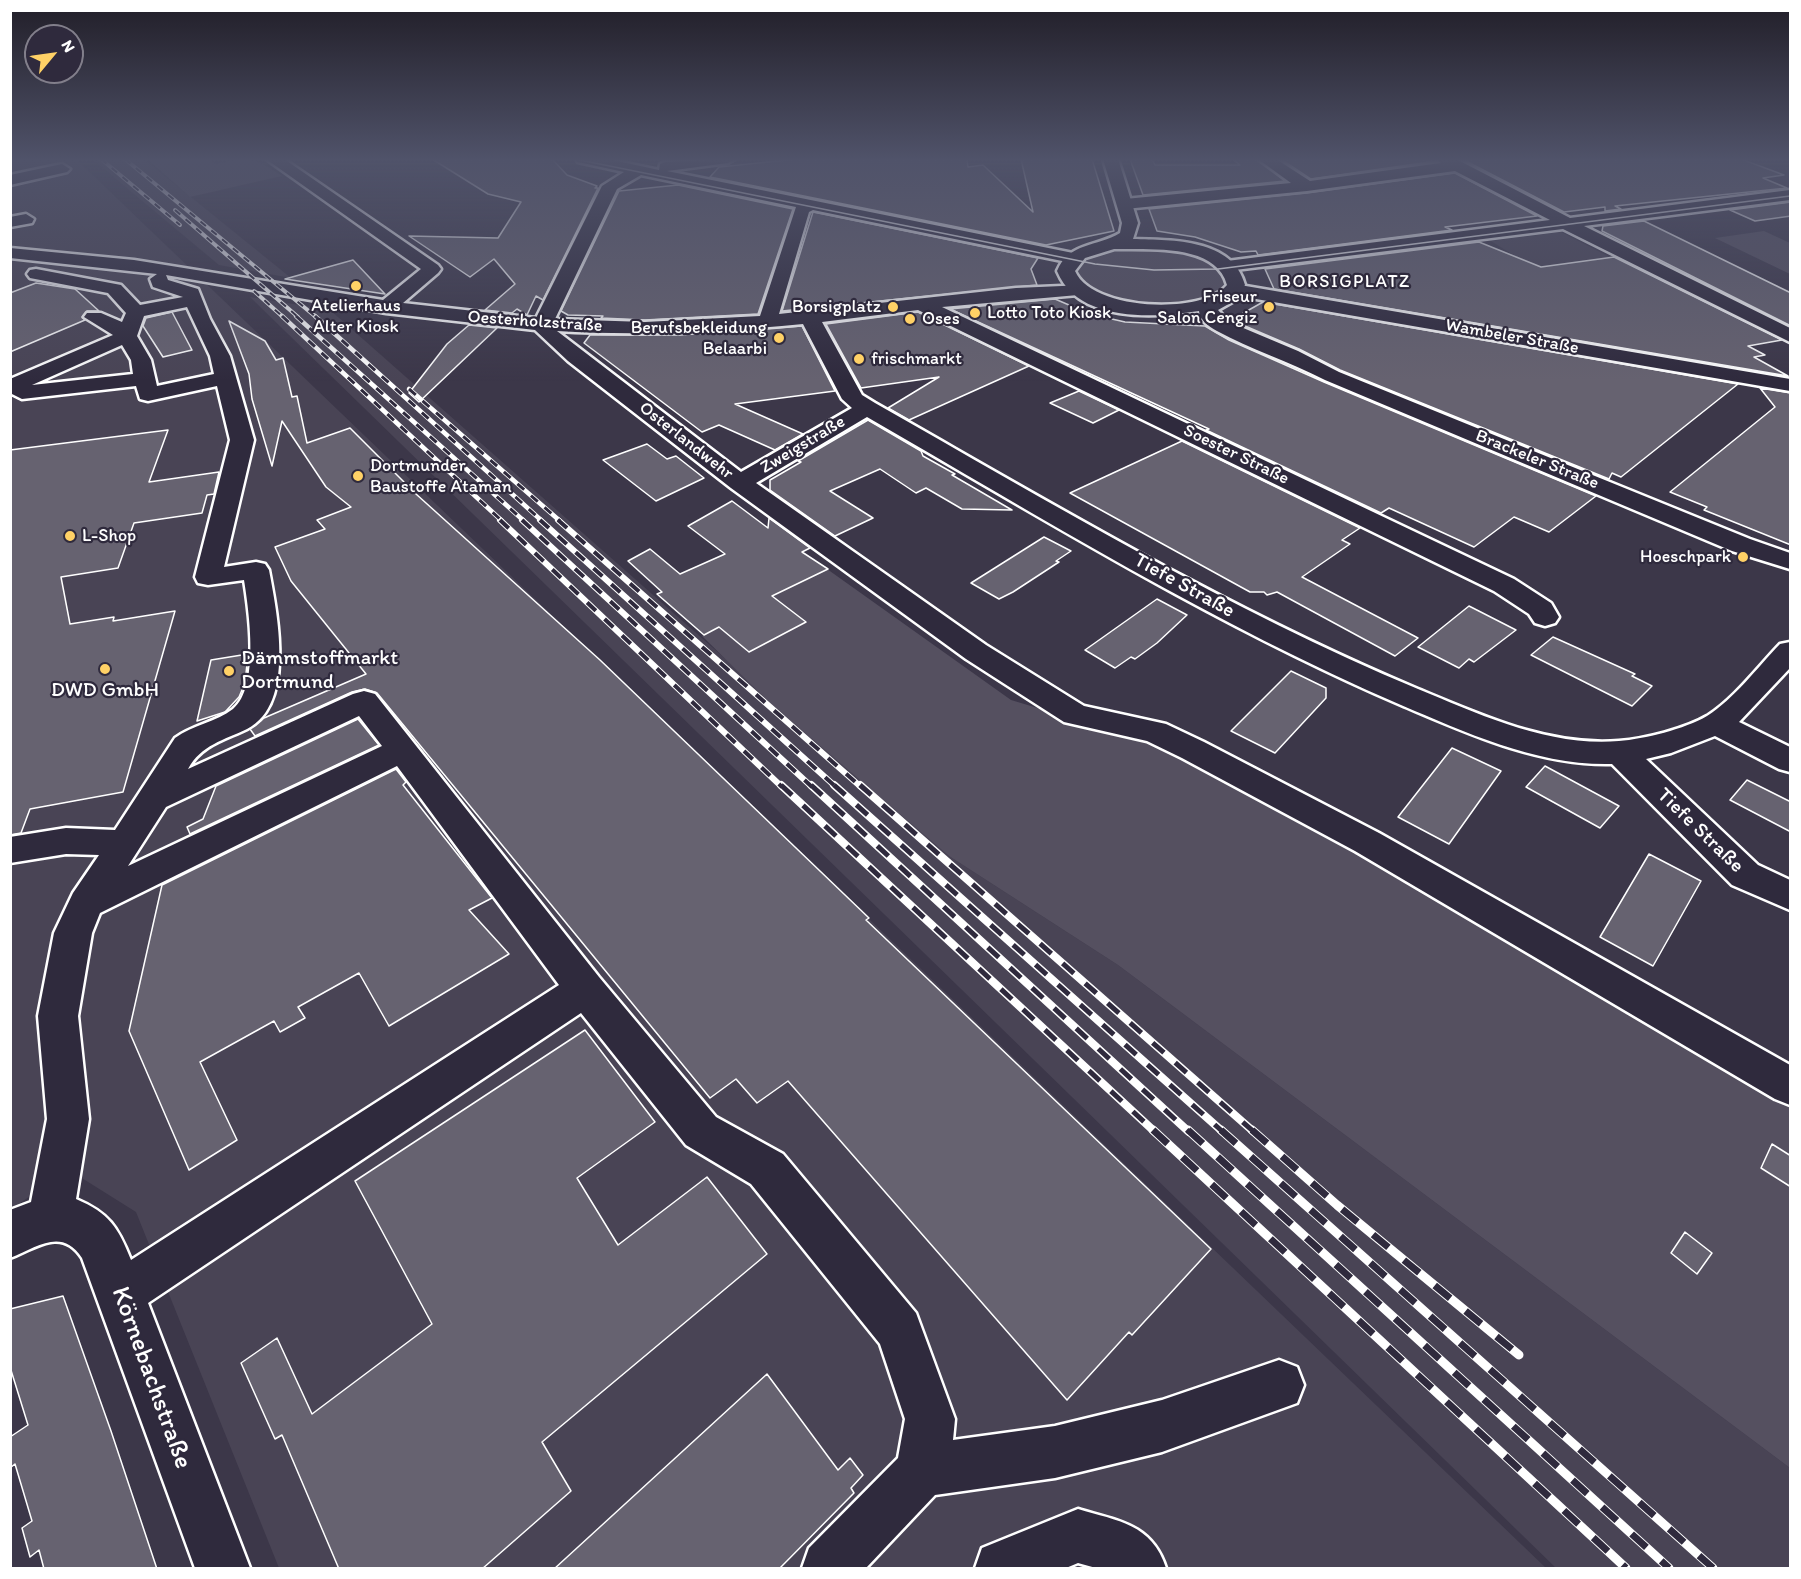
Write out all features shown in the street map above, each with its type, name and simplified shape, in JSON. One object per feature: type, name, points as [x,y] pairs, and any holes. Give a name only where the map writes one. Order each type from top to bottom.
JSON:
[{"type":"street","points":[[380,233],[432,269],[386,307]]},
{"type":"street","points":[[542,325],[587,233]]},
{"type":"street","points":[[772,322],[769,314],[795,233]]},
{"type":"street","points":[[944,233],[1072,258]]},
{"type":"street","points":[[1114,244],[1128,233]]},
{"type":"street","points":[[1141,233],[1166,244],[1197,251],[1227,266],[1236,279],[1234,290],[1217,302],[1150,310],[1103,301],[1073,285],[1066,271],[1072,258],[1086,250],[1114,244],[1166,244]]},
{"type":"street","points":[[1227,266],[1490,233]]},
{"type":"street","points":[[1585,233],[1791,336]]},
{"type":"street","name":"Oesterholzstraße","points":[[10,253],[170,270],[386,307],[542,325],[672,329],[810,318],[1073,285]]},
{"type":"street","points":[[30,1227],[68,1119],[58,1016],[73,933],[86,903],[155,798],[182,751],[192,741],[250,712],[256,703],[266,644],[256,570],[208,577],[242,440],[220,356],[200,319],[191,293],[160,284],[160,278],[170,270]]},
{"type":"street","points":[[18,281],[114,290],[136,312]]},
{"type":"street","name":"Wambeler Straße","points":[[1234,290],[1791,385]]},
{"type":"street","points":[[136,312],[194,300]]},
{"type":"street","name":"Brackeler Straße","points":[[1217,302],[1208,311],[1214,322],[1291,355],[1332,376],[1741,545],[1791,570]]},
{"type":"street","name":"Soester Straße","points":[[920,304],[1504,585],[1541,609],[1545,616]]},
{"type":"street","name":"Brackeler Straße","points":[[1150,310],[1188,319],[1311,372],[1332,376]]},
{"type":"street","points":[[10,387],[126,336],[136,312]]},
{"type":"street","points":[[94,317],[126,336],[141,360],[148,394],[227,378]]},
{"type":"street","name":"Tiefe Straße","points":[[810,318],[853,399],[867,408],[1163,577],[1355,674],[1500,735],[1591,753],[1620,752],[1660,745],[1717,724],[1736,708],[1791,651]]},
{"type":"street","name":"Osterlandwehr","points":[[542,325],[546,332],[575,357],[740,483],[976,652],[1075,716],[1155,732],[1193,750],[1367,842],[1791,1086]]},
{"type":"street","points":[[10,394],[145,379]]},
{"type":"street","name":"Zweigstraße","points":[[740,483],[867,408]]},
{"type":"street","name":"Brackeler Straße","points":[[1741,545],[1791,561]]},
{"type":"street","points":[[155,798],[364,702],[585,989],[701,1131],[767,1169],[899,1330],[930,1419],[922,1471],[829,1569]]},
{"type":"street","points":[[1717,724],[1791,761]]},
{"type":"street","points":[[86,903],[402,750]]},
{"type":"street","name":"Tiefe Straße","points":[[1620,752],[1745,875],[1791,896]]},
{"type":"street","points":[[10,850],[65,839],[88,838],[123,845]]},
{"type":"street","points":[[120,1294],[585,989]]},
{"type":"street","name":"Körnebachstraße","points":[[30,1227],[72,1220],[89,1230],[105,1255],[222,1569]]},
{"type":"street","points":[[922,1471],[1066,1449],[1162,1426],[1279,1385]]},
{"type":"street","points":[[1002,1569],[1077,1536],[1122,1549],[1139,1569]]},
{"type":"shaded area","points":[[11,233],[153,233],[1546,1568],[279,1568],[136,1212],[69,1170],[11,1209]]},
{"type":"shaded area","points":[[180,233],[235,233],[291,278],[219,265]]},
{"type":"shaded area","points":[[1562,233],[1716,312],[1489,259],[1515,256],[1491,241]]},
{"type":"shaded area","points":[[1768,233],[1790,243],[1790,274],[1715,238]]},
{"type":"shaded area","points":[[1132,247],[1168,248],[1196,255],[1210,262],[1222,274],[1227,284],[1218,294],[1205,300],[1189,304],[1153,305],[1102,295],[1090,289],[1077,276],[1077,265],[1097,253]]},
{"type":"shaded area","points":[[250,297],[330,310],[949,856],[1118,965],[1790,1468],[1790,1568],[1556,1568]]},
{"type":"shaded area","points":[[820,564],[1011,700],[1167,747],[1790,1094],[1790,1468],[1118,965],[949,856],[770,703],[702,636],[719,627],[749,652],[805,623],[772,596]]},
{"type":"building","points":[[501,233],[576,233],[543,300],[536,296],[527,315],[517,309],[512,313],[485,310],[515,284],[494,259],[470,277],[409,236],[498,238]]},
{"type":"building","points":[[599,233],[785,233],[758,314],[645,320],[568,315],[561,311]]},
{"type":"building","points":[[807,233],[914,233],[1038,258],[1031,269],[1037,285],[782,311]]},
{"type":"building","points":[[985,233],[1106,233],[1046,245]]},
{"type":"building","points":[[1168,233],[1431,233],[1258,255],[1256,251],[1241,252],[1195,237]]},
{"type":"building","points":[[1605,233],[1668,233],[1791,293],[1791,326]]},
{"type":"building","points":[[1479,242],[1541,267],[1614,257],[1782,340],[1748,346],[1765,355],[1754,357],[1788,376],[1274,289],[1265,269]]},
{"type":"building","points":[[353,260],[385,294],[285,279]]},
{"type":"building","points":[[36,283],[75,289],[99,311],[87,311],[82,317],[85,320],[10,352],[10,293]]},
{"type":"building","points":[[1055,299],[1090,314],[1125,322],[1205,326],[1229,340],[1324,382],[1596,496],[1549,532],[1514,517],[1474,547],[1389,508],[1381,513],[1206,430],[1209,429],[950,309]]},
{"type":"building","points":[[1263,302],[1738,384],[1621,477],[1612,473],[1609,479],[1340,370],[1299,349],[1231,320]]},
{"type":"building","points":[[172,312],[192,350],[163,357],[143,326],[146,318]]},
{"type":"building","points":[[918,312],[1029,366],[909,420],[888,408],[939,377],[861,388],[826,324]]},
{"type":"building","points":[[229,321],[265,341],[276,360],[283,358],[292,397],[297,396],[307,443],[350,428],[416,494],[600,660],[869,918],[866,920],[1211,1249],[1132,1335],[1129,1332],[1067,1400],[788,1081],[757,1103],[736,1079],[710,1098],[377,693],[365,689],[352,692],[255,736],[250,729],[264,718],[366,674],[291,581],[275,547],[325,529],[317,520],[351,507],[326,487],[282,421],[272,466],[252,399],[249,374]]},
{"type":"building","points":[[469,325],[497,328],[419,402],[409,393],[447,344]]},
{"type":"building","points":[[802,326],[835,391],[735,404],[803,434],[775,450],[719,425],[702,432],[584,343],[590,335],[680,335]]},
{"type":"building","points":[[1760,388],[1791,393],[1791,545],[1704,510],[1707,507],[1670,492],[1775,407]]},
{"type":"building","points":[[1079,391],[1119,410],[1093,423],[1050,403]]},
{"type":"building","points":[[868,420],[955,474],[952,475],[1012,510],[962,509],[926,488],[916,493],[880,469],[830,491],[873,518],[835,536],[770,490],[770,480]]},
{"type":"building","points":[[168,430],[149,482],[219,472],[214,494],[207,495],[202,513],[134,523],[118,568],[61,577],[70,624],[114,617],[113,621],[175,611],[123,792],[30,809],[21,833],[10,835],[10,450]]},
{"type":"building","points":[[1182,441],[1360,528],[1342,540],[1350,544],[1302,577],[1418,638],[1395,656],[1277,592],[1267,595],[1264,592],[1250,592],[1070,493]]},
{"type":"building","points":[[647,444],[667,459],[676,456],[704,478],[656,501],[603,460]]},
{"type":"building","points":[[732,501],[768,528],[769,518],[810,548],[802,552],[828,569],[772,596],[806,622],[749,652],[719,627],[704,635],[657,594],[662,592],[628,561],[650,549],[680,574],[725,554],[688,526]]},
{"type":"building","points":[[1044,537],[1071,551],[1056,561],[1059,562],[999,599],[971,583]]},
{"type":"building","points":[[1157,599],[1187,615],[1157,643],[1135,659],[1131,657],[1115,668],[1085,650]]},
{"type":"building","points":[[1469,606],[1516,630],[1474,662],[1469,659],[1459,668],[1418,647]]},
{"type":"building","points":[[1553,637],[1635,674],[1632,676],[1652,686],[1632,706],[1531,655]]},
{"type":"building","points":[[248,654],[245,683],[239,697],[225,712],[197,721],[211,660]]},
{"type":"building","points":[[1291,671],[1326,688],[1326,698],[1275,753],[1231,731]]},
{"type":"building","points":[[358,719],[379,745],[190,834],[187,827],[203,819],[216,786]]},
{"type":"building","points":[[1452,748],[1501,771],[1449,844],[1398,817]]},
{"type":"building","points":[[1545,766],[1619,806],[1600,828],[1526,787]]},
{"type":"building","points":[[396,769],[406,782],[403,785],[492,898],[469,910],[509,954],[389,1026],[359,973],[298,1007],[305,1018],[280,1032],[274,1021],[200,1062],[237,1140],[189,1170],[129,1031],[162,885]]},
{"type":"building","points":[[1747,780],[1791,802],[1791,832],[1730,800]]},
{"type":"building","points":[[1649,854],[1701,881],[1653,966],[1600,937]]},
{"type":"building","points":[[585,1030],[655,1122],[577,1178],[618,1245],[707,1177],[767,1254],[542,1442],[571,1491],[482,1569],[339,1569],[282,1435],[275,1439],[241,1363],[277,1338],[312,1414],[432,1324],[355,1181]]},
{"type":"building","points":[[1772,1144],[1791,1156],[1791,1187],[1761,1168]]},
{"type":"building","points":[[1685,1232],[1712,1253],[1697,1274],[1671,1253]]},
{"type":"building","points":[[63,1296],[157,1569],[44,1569],[39,1550],[30,1557],[22,1528],[32,1521],[15,1464],[10,1468],[10,1437],[28,1425],[10,1367],[10,1309]]},
{"type":"building","points":[[767,1374],[838,1470],[850,1458],[863,1475],[851,1488],[854,1493],[779,1569],[554,1569]]},
{"type":"tram line","points":[[940,233],[1095,264],[1154,270],[1218,269],[1503,233]]},
{"type":"railway","points":[[201,233],[298,317]]},
{"type":"railway","points":[[214,233],[316,317]]},
{"type":"railway","points":[[254,291],[283,317]]},
{"type":"railway","points":[[282,316],[502,521]]},
{"type":"railway","points":[[296,316],[524,521]]},
{"type":"railway","points":[[315,316],[542,521]]},
{"type":"railway","points":[[409,389],[560,521]]},
{"type":"railway","points":[[500,520],[782,787]]},
{"type":"railway","points":[[522,520],[812,787]]},
{"type":"railway","points":[[540,520],[836,787]]},
{"type":"railway","points":[[558,520],[861,787]]},
{"type":"railway","points":[[781,785],[1155,1132]]},
{"type":"railway","points":[[811,785],[1189,1132]]},
{"type":"railway","points":[[834,785],[1223,1132]]},
{"type":"railway","points":[[860,785],[1254,1132]]},
{"type":"railway","points":[[1153,1130],[1626,1568]]},
{"type":"railway","points":[[1188,1130],[1669,1568]]},
{"type":"railway","points":[[1221,1130],[1713,1568]]},
{"type":"railway","points":[[1252,1130],[1337,1205],[1519,1355]]},
{"type":"place","name":"Atelierhaus Alter Kiosk","points":[[356,286]]},
{"type":"place","name":"Borsigplatz","points":[[893,307]]},
{"type":"place","name":"Friseur Salon Cengiz","points":[[1269,307]]},
{"type":"place","name":"Lotto Toto Kiosk","points":[[975,313]]},
{"type":"place","name":"Oses","points":[[910,319]]},
{"type":"place","name":"Berufsbekleidung Belaarbi","points":[[779,338]]},
{"type":"place","name":"frischmarkt","points":[[859,359]]},
{"type":"place","name":"Dortmunder Baustoffe Ataman","points":[[358,476]]},
{"type":"place","name":"L-Shop","points":[[70,536]]},
{"type":"place","name":"Hoeschpark","points":[[1743,557]]},
{"type":"place","name":"DWD GmbH","points":[[105,669]]},
{"type":"place","name":"Dämmstoffmarkt Dortmund","points":[[229,671]]},
{"type":"district","name":"BORSIGPLATZ","points":[[1345,282]]}]
